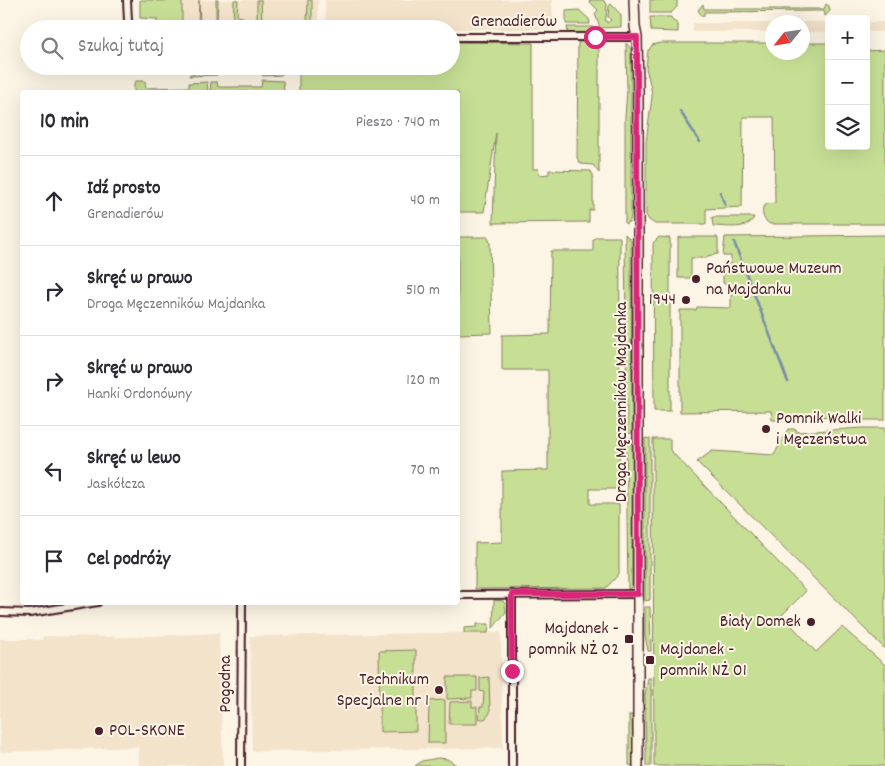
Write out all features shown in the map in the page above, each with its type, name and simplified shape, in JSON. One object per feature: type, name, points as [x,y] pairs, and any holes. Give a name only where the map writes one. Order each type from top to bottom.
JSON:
[{"type":"street","points":[[127,0],[128,20]]},
{"type":"street","name":"Droga Męczenników Majdanka","points":[[634,0],[637,37],[638,766]]},
{"type":"street","name":"Droga Męczenników Majdanka","points":[[637,37],[640,27],[640,0]]},
{"type":"street","name":"Grenadierów","points":[[460,37],[637,37]]},
{"type":"street","points":[[512,594],[512,766]]},
{"type":"street","points":[[460,595],[638,594]]},
{"type":"street","points":[[0,612],[30,613],[79,605]]},
{"type":"street","name":"Pogodna","points":[[241,766],[242,605]]},
{"type":"shaded area","points":[[140,0],[318,0],[318,20],[157,20],[140,18]]},
{"type":"shaded area","points":[[325,0],[552,0],[553,29],[460,29],[460,20],[326,20]]},
{"type":"shaded area","points":[[810,22],[825,22],[825,32],[810,32]]},
{"type":"shaded area","points":[[870,22],[885,22],[885,32],[870,32]]},
{"type":"shaded area","points":[[693,23],[765,23],[765,32],[693,32]]},
{"type":"shaded area","points":[[501,632],[503,748],[252,751],[250,636]]},
{"type":"shaded area","points":[[219,633],[223,766],[139,766],[138,747],[0,752],[0,639],[42,640],[43,636],[128,637]]},
{"type":"green space","points":[[140,0],[182,0],[182,20],[140,18]]},
{"type":"green space","points":[[199,0],[200,20],[198,20]]},
{"type":"green space","points":[[216,0],[218,0],[217,20],[216,20]]},
{"type":"green space","points":[[234,0],[238,0],[237,16],[243,17],[244,20],[233,20]]},
{"type":"green space","points":[[257,0],[261,0],[262,20],[257,20]]},
{"type":"green space","points":[[308,0],[312,0],[312,20],[307,20]]},
{"type":"green space","points":[[588,0],[603,0],[607,4],[605,19],[607,23],[611,20],[608,17],[611,4],[621,15],[621,27],[600,28],[595,14],[598,10]]},
{"type":"green space","points":[[650,0],[677,0],[677,7],[671,13],[650,13]]},
{"type":"green space","points":[[703,4],[704,9],[824,9],[826,4],[829,6],[830,11],[825,16],[824,11],[704,12],[704,16],[702,16],[698,10]]},
{"type":"green space","points":[[579,10],[589,19],[590,24],[566,24],[566,11]]},
{"type":"green space","points":[[650,17],[671,17],[678,24],[678,32],[651,31]]},
{"type":"green space","points":[[567,27],[593,27],[593,33],[568,34]]},
{"type":"green space","points":[[460,42],[533,43],[533,169],[538,169],[539,175],[549,174],[549,170],[591,171],[593,175],[593,210],[589,210],[589,222],[493,223],[496,133],[484,212],[460,212],[460,90],[299,90],[299,75],[460,75]]},
{"type":"green space","points":[[578,42],[599,42],[599,173],[593,165],[581,164],[577,158]]},
{"type":"green space","points":[[626,43],[631,49],[631,216],[630,221],[625,224],[625,117],[627,90]]},
{"type":"green space","points":[[661,43],[765,43],[765,60],[810,60],[810,43],[825,43],[825,150],[870,150],[870,51],[885,50],[885,224],[770,224],[766,221],[763,215],[763,207],[767,204],[775,203],[774,117],[743,117],[742,207],[706,209],[706,224],[655,224],[649,220],[646,215],[646,142],[652,97],[646,68],[648,50],[652,45]]},
{"type":"green space","points":[[262,80],[283,81],[284,90],[210,90],[211,82],[217,82],[218,87],[261,87]]},
{"type":"green space","points":[[136,81],[145,81],[146,88],[189,87],[189,83],[207,82],[208,90],[134,90]]},
{"type":"green space","points":[[712,217],[754,217],[747,224],[730,227],[713,226]]},
{"type":"green space","points":[[625,234],[631,240],[632,433],[627,434]]},
{"type":"green space","points":[[885,235],[885,420],[864,420],[859,417],[797,416],[796,420],[772,420],[771,411],[680,412],[680,310],[696,310],[697,307],[731,308],[731,286],[723,283],[723,263],[731,263],[731,256],[723,256],[725,237]]},
{"type":"green space","points":[[460,237],[488,237],[490,243],[492,333],[460,334]]},
{"type":"green space","points":[[596,237],[620,237],[619,489],[590,489],[590,504],[619,504],[619,574],[606,588],[475,589],[475,543],[502,542],[502,471],[548,470],[548,370],[502,370],[502,335],[550,334],[551,251],[593,251],[593,240]]},
{"type":"green space","points":[[659,237],[670,238],[670,411],[654,411],[653,243]]},
{"type":"green space","points":[[717,237],[718,239],[718,254],[707,256],[707,258],[691,258],[691,278],[678,278],[678,238]]},
{"type":"green space","points":[[885,428],[885,649],[697,462],[712,451],[774,455],[788,429],[796,429],[797,432]]},
{"type":"green space","points":[[626,438],[632,438],[632,587],[628,590]]},
{"type":"green space","points":[[645,438],[650,439],[650,600],[645,601]]},
{"type":"green space","points":[[653,439],[670,439],[670,450],[806,591],[782,615],[816,652],[842,627],[885,665],[885,766],[654,766]]},
{"type":"green space","points":[[494,600],[503,601],[506,612],[493,628]]},
{"type":"green space","points":[[645,607],[650,607],[651,651],[648,651],[645,636]]},
{"type":"green space","points":[[477,624],[489,624],[488,633],[464,633],[464,628],[477,627]]},
{"type":"green space","points":[[416,650],[416,731],[380,732],[379,651]]},
{"type":"green space","points":[[447,677],[477,677],[477,691],[472,691],[472,698],[447,699]]},
{"type":"green space","points":[[489,677],[490,713],[485,719],[482,719],[479,718],[480,707],[483,707],[484,692],[480,691],[480,678]]},
{"type":"green space","points":[[648,678],[651,678],[651,766],[646,766],[645,695]]},
{"type":"green space","points":[[445,700],[445,743],[428,743],[429,701]]},
{"type":"green space","points":[[472,701],[472,707],[477,707],[477,724],[449,724],[450,702]]},
{"type":"green space","points":[[629,715],[632,715],[633,766],[629,765]]},
{"type":"green space","points":[[438,758],[447,759],[458,766],[415,766],[422,761]]},
{"type":"waterway","points":[[680,111],[700,142]]},
{"type":"waterway","points":[[720,192],[725,205]]},
{"type":"waterway","points":[[734,242],[788,382]]},
{"type":"place","name":"Państwowe Muzeum na Majdanku","points":[[696,279]]},
{"type":"place","name":"1944","points":[[686,300]]},
{"type":"place","name":"Pomnik Walki i Męczeństwa","points":[[766,429]]},
{"type":"place","name":"Biały Domek","points":[[811,622]]},
{"type":"place","name":"Majdanek - pomnik NŻ 02","points":[[629,639]]},
{"type":"place","name":"Majdanek - pomnik NŻ 01","points":[[650,660]]},
{"type":"place","name":"Technikum Specjalne nr 1","points":[[439,690]]},
{"type":"place","name":"POL-SKONE","points":[[99,731]]},
{"type":"route","points":[[512,671],[512,594],[638,594],[637,37],[595,37]]}]
